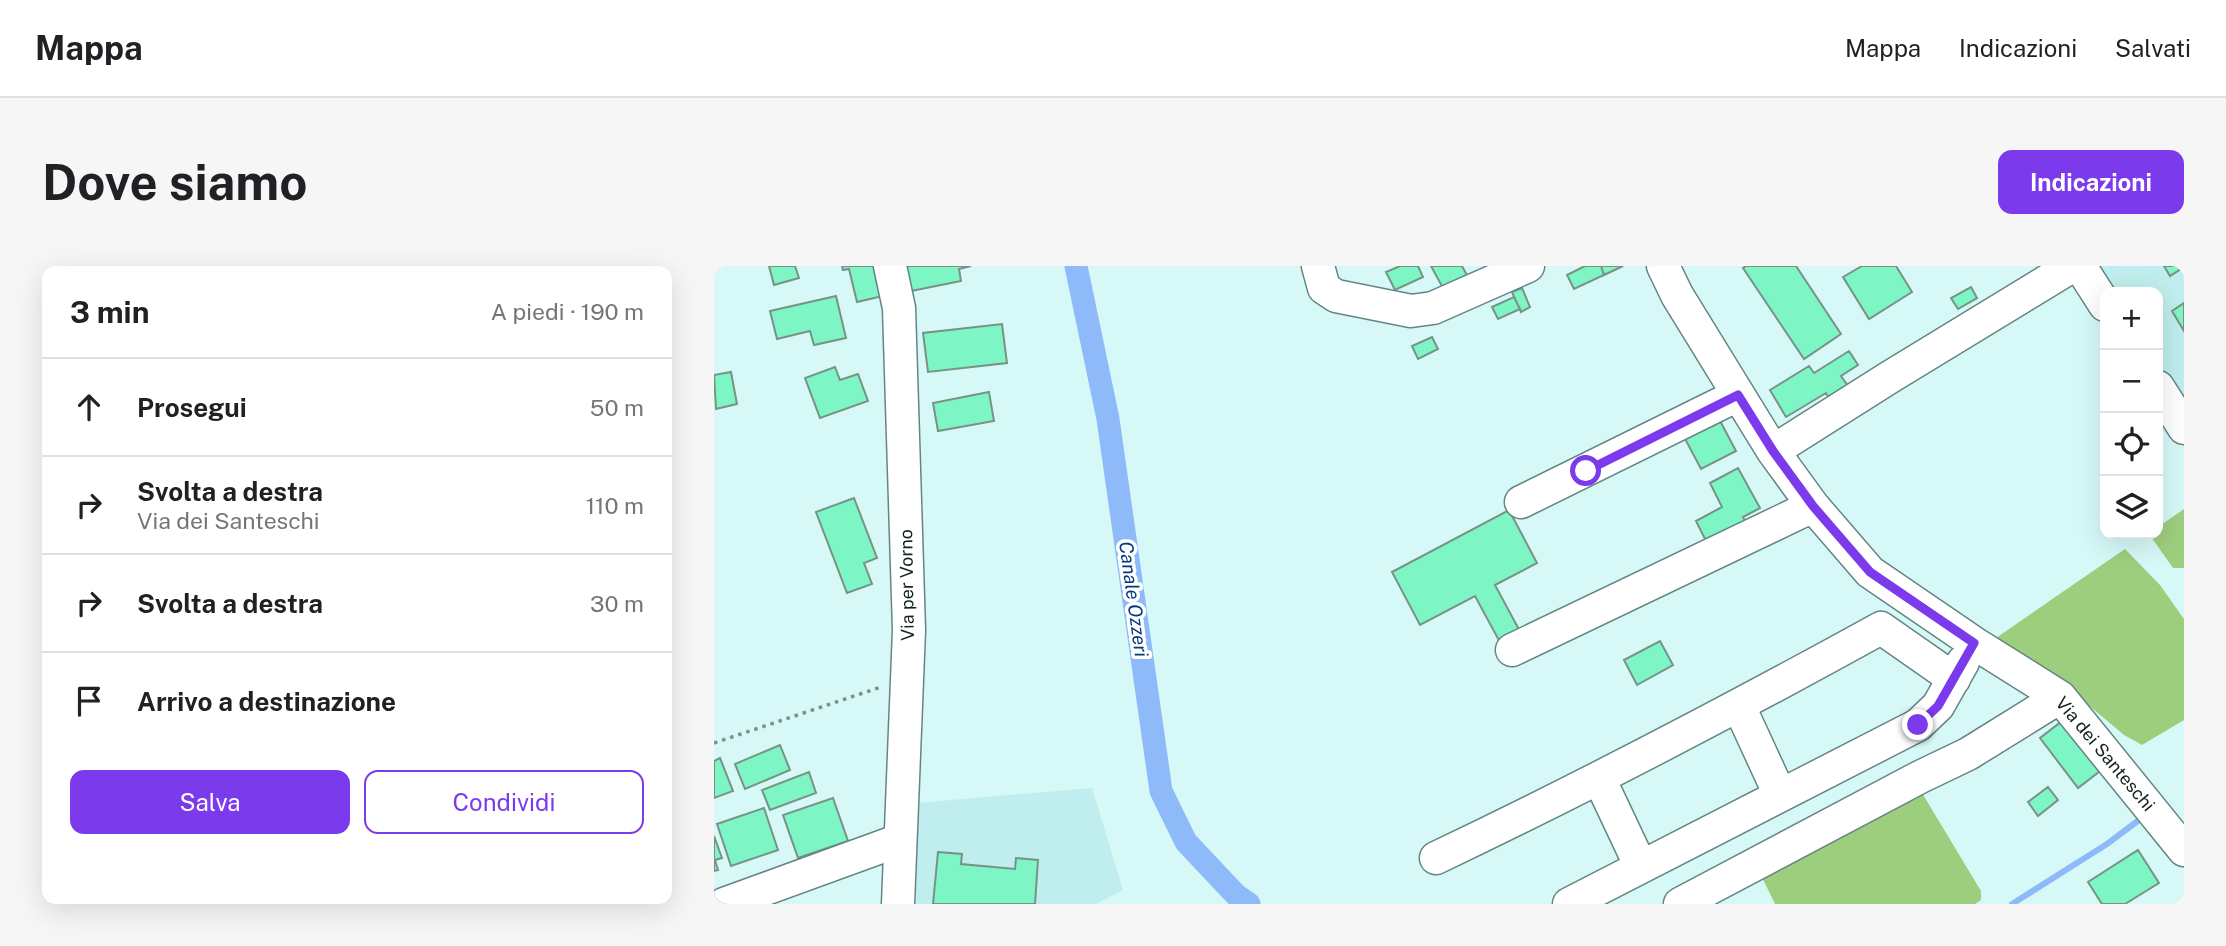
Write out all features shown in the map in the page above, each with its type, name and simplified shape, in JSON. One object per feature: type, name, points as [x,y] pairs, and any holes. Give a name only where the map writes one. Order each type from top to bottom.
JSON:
[{"type":"street","name":"Via per Vorno","points":[[890,266],[899,308],[909,630],[898,904]]},
{"type":"street","points":[[1318,266],[1324,288],[1336,296],[1411,311],[1433,308],[1528,266]]},
{"type":"street","name":"Via dei Santeschi","points":[[1663,266],[1677,295],[1773,451],[1813,506],[1870,572],[1974,643],[2060,697],[2184,850]]},
{"type":"street","points":[[1773,451],[2072,266]]},
{"type":"street","points":[[2080,266],[2100,297]]},
{"type":"street","points":[[1521,502],[1738,395]]},
{"type":"street","points":[[2163,395],[2184,428]]},
{"type":"street","points":[[1512,650],[1813,506]]},
{"type":"street","points":[[1436,858],[1739,706],[1881,628],[1954,678]]},
{"type":"street","points":[[1569,904],[1918,725],[1938,706],[1974,643]]},
{"type":"street","points":[[1680,904],[1968,754],[2060,697]]},
{"type":"street","points":[[1739,706],[1780,795]]},
{"type":"street","points":[[1599,778],[1641,867]]},
{"type":"street","points":[[724,904],[900,840]]},
{"type":"path","points":[[714,743],[907,678]]},
{"type":"shaded area","points":[[2093,266],[2184,266],[2184,405],[2163,373],[2163,287],[2107,287]]},
{"type":"shaded area","points":[[1092,788],[1123,890],[1096,904],[916,904],[917,803]]},
{"type":"green space","points":[[2184,509],[2184,568],[2173,568],[2153,539],[2163,539],[2163,524]]},
{"type":"green space","points":[[2125,549],[2160,585],[2184,619],[2184,720],[2142,745],[2124,735],[2067,687],[1993,640]]},
{"type":"green space","points":[[1919,788],[1981,891],[1981,900],[1975,904],[1775,904],[1759,871]]},
{"type":"building","points":[[769,266],[795,266],[799,278],[774,285]]},
{"type":"building","points":[[842,266],[880,266],[887,295],[857,302],[849,269],[843,270]]},
{"type":"building","points":[[906,266],[971,266],[959,269],[961,281],[911,291]]},
{"type":"building","points":[[1400,266],[1418,266],[1423,277],[1395,290],[1386,272]]},
{"type":"building","points":[[1431,266],[1462,266],[1468,277],[1444,290]]},
{"type":"building","points":[[1585,266],[1601,266],[1604,275],[1574,289],[1567,275]]},
{"type":"building","points":[[1601,266],[1623,266],[1604,275]]},
{"type":"building","points":[[1796,266],[1841,334],[1804,359],[1743,268]]},
{"type":"building","points":[[1862,266],[1896,266],[1912,292],[1869,319],[1843,277]]},
{"type":"building","points":[[2164,266],[2184,266],[2184,267],[2170,276]]},
{"type":"building","points":[[1971,287],[1977,298],[1958,309],[1951,298]]},
{"type":"building","points":[[1522,288],[1530,307],[1521,312],[1512,292]]},
{"type":"building","points":[[836,296],[846,338],[814,345],[810,331],[777,339],[770,311]]},
{"type":"building","points":[[1514,297],[1520,309],[1498,319],[1492,307]]},
{"type":"building","points":[[2184,303],[2184,331],[2172,311]]},
{"type":"building","points":[[1002,324],[1007,363],[928,372],[923,333]]},
{"type":"building","points":[[1432,337],[1438,349],[1418,359],[1412,346]]},
{"type":"building","points":[[1849,351],[1858,365],[1841,376],[1848,386],[1829,398],[1826,393],[1786,417],[1770,390],[1809,366],[1814,373]]},
{"type":"building","points":[[835,367],[840,380],[858,374],[868,401],[820,418],[805,378]]},
{"type":"building","points":[[731,372],[737,404],[716,409],[714,375]]},
{"type":"building","points":[[989,392],[994,421],[938,431],[933,403]]},
{"type":"building","points":[[1718,417],[1736,451],[1701,469],[1683,435]]},
{"type":"building","points":[[1738,468],[1760,508],[1743,517],[1747,525],[1708,545],[1696,521],[1722,507],[1710,483]]},
{"type":"building","points":[[854,498],[877,558],[864,563],[872,584],[847,593],[816,512]]},
{"type":"building","points":[[1509,510],[1537,563],[1495,585],[1522,635],[1502,646],[1475,596],[1420,625],[1392,572]]},
{"type":"building","points":[[1660,641],[1673,665],[1637,685],[1624,660]]},
{"type":"building","points":[[2066,718],[2104,768],[2078,788],[2040,738]]},
{"type":"building","points":[[780,745],[790,770],[745,789],[735,764]]},
{"type":"building","points":[[720,758],[733,791],[714,798],[714,761]]},
{"type":"building","points":[[809,772],[816,793],[770,810],[762,790]]},
{"type":"building","points":[[2048,787],[2058,800],[2038,816],[2028,802]]},
{"type":"building","points":[[833,798],[848,841],[798,858],[783,815]]},
{"type":"building","points":[[764,808],[778,850],[731,866],[717,824]]},
{"type":"building","points":[[714,836],[722,858],[715,860],[718,870],[714,871]]},
{"type":"building","points":[[2138,850],[2159,883],[2125,904],[2102,904],[2088,882]]},
{"type":"building","points":[[938,852],[962,854],[961,864],[1015,869],[1016,858],[1038,860],[1035,904],[933,904]]},
{"type":"waterway","name":"Canale Ozzeri","points":[[1076,266],[1108,419],[1161,791],[1186,842],[1236,895],[1249,904]]},
{"type":"waterway","points":[[2012,904],[2107,844],[2143,817]]},
{"type":"route","points":[[1586,471],[1738,395],[1773,451],[1813,506],[1870,572],[1974,643],[1938,706],[1918,725]]}]
